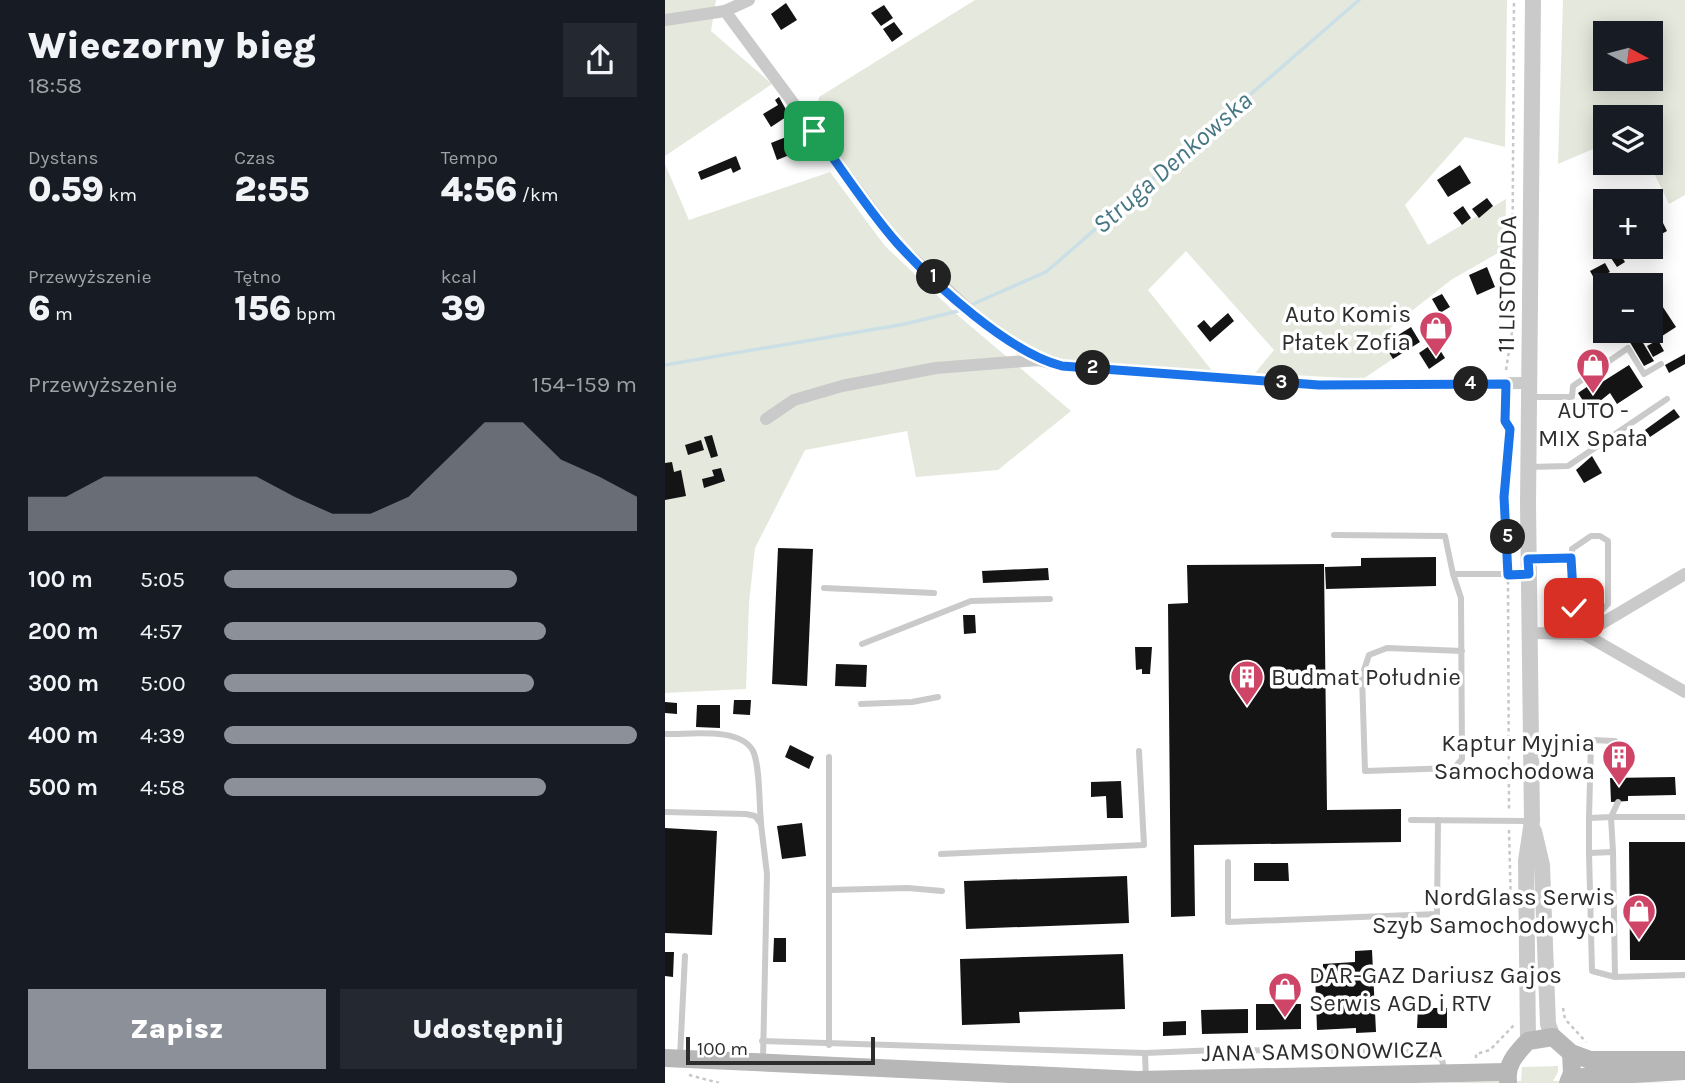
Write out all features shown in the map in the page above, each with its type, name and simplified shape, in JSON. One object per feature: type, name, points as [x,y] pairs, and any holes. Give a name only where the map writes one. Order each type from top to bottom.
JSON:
[{"type":"main road","points":[[1508,1077],[1512,1058],[1528,1041],[1553,1037],[1571,1053],[1590,1060],[1685,1060]]},
{"type":"main road","points":[[1571,1053],[1569,1082],[1583,1077],[1685,1071]]},
{"type":"main road","name":"JANA SAMSONOWICZA","points":[[677,1064],[763,1061],[1035,1079],[1139,1081],[1476,1072],[1508,1077]]},
{"type":"street","points":[[665,20],[725,11],[749,0]]},
{"type":"street","name":"11 LISTOPADA","points":[[1528,1041],[1526,861],[1532,821],[1529,390],[1533,0]]},
{"type":"street","points":[[725,11],[897,243],[978,318],[1038,360]]},
{"type":"street","points":[[766,419],[794,400],[842,386],[936,368],[1038,360],[1062,366],[1319,385],[1506,384],[1529,390]]},
{"type":"street","points":[[1584,634],[1685,574]]},
{"type":"street","points":[[1530,633],[1584,634],[1685,692]]},
{"type":"street","name":"11 LISTOPADA","points":[[1532,821],[1542,865],[1548,1024],[1553,1037]]},
{"type":"lane","points":[[1529,390],[1572,397],[1573,386],[1628,348],[1644,374],[1661,364]]},
{"type":"lane","points":[[1529,467],[1568,466],[1667,399]]},
{"type":"lane","points":[[1334,536],[1445,536],[1461,598],[1462,651],[1462,752],[1458,765],[1454,768],[1365,771],[1361,676],[1369,655],[1387,648],[1462,651]]},
{"type":"lane","points":[[1591,536],[1600,536],[1608,541],[1608,604],[1605,610],[1599,613],[1579,613],[1574,608],[1571,558],[1572,549],[1591,536]]},
{"type":"lane","points":[[1453,574],[1508,575],[1529,567],[1571,558]]},
{"type":"lane","points":[[824,588],[935,593]]},
{"type":"lane","points":[[862,644],[971,601],[1050,599]]},
{"type":"lane","points":[[861,704],[912,702],[938,697]]},
{"type":"lane","points":[[665,734],[731,736],[744,741],[754,752],[767,874],[763,1061]]},
{"type":"lane","points":[[1618,778],[1615,741],[1591,740],[1589,853],[1592,971],[1615,977],[1685,975]]},
{"type":"lane","points":[[941,855],[1144,845],[1139,751]]},
{"type":"lane","points":[[829,757],[829,1045]]},
{"type":"lane","points":[[1615,977],[1611,817],[1618,802]]},
{"type":"lane","points":[[665,812],[745,814],[755,816],[761,824]]},
{"type":"lane","points":[[1589,818],[1685,817]]},
{"type":"lane","points":[[1411,820],[1509,823],[1532,821]]},
{"type":"lane","points":[[1228,862],[1228,922],[1437,914],[1438,820]]},
{"type":"lane","points":[[1589,853],[1613,852]]},
{"type":"lane","points":[[830,890],[908,888],[942,891]]},
{"type":"lane","points":[[677,1064],[685,956]]},
{"type":"lane","points":[[762,1041],[1145,1053],[1218,1050],[1432,1052],[1441,1060],[1445,1073]]},
{"type":"lane","points":[[1139,1081],[1145,1053]]},
{"type":"path","points":[[1511,912],[1508,575],[1504,497],[1510,429],[1505,421],[1506,356],[1512,332],[1514,0]]},
{"type":"path","points":[[1562,1003],[1565,1019],[1590,1045]]},
{"type":"path","points":[[1476,1072],[1476,1054],[1490,1051],[1510,1033],[1514,1014]]},
{"type":"path","points":[[677,1064],[719,1083]]},
{"type":"shaded area","points":[[665,0],[716,0],[711,31],[772,84],[665,156]]},
{"type":"shaded area","points":[[975,0],[1507,0],[1505,147],[1465,137],[1405,205],[1428,245],[1506,199],[1505,249],[1451,280],[1390,328],[1406,350],[1363,379],[1255,373],[1274,350],[1186,251],[1148,290],[1217,377],[1038,360],[978,318],[897,243],[814,131],[819,97]]},
{"type":"shaded area","points":[[1563,0],[1685,0],[1685,195],[1669,204],[1655,175],[1663,175],[1663,105],[1593,105],[1593,149],[1558,164]]},
{"type":"shaded area","points":[[665,164],[689,220],[830,172],[885,246],[961,318],[1071,411],[998,470],[916,477],[907,431],[805,450],[755,548],[749,603],[746,689],[665,693]]},
{"type":"shaded area","points":[[1558,1066],[1553,1081],[1685,1083],[1421,1083],[1521,1081],[1522,1067]]},
{"type":"building","points":[[786,3],[797,20],[781,30],[771,14]]},
{"type":"building","points":[[884,5],[893,18],[881,26],[871,13]]},
{"type":"building","points":[[894,22],[903,34],[892,42],[883,29]]},
{"type":"building","points":[[779,97],[789,115],[771,127],[763,114],[778,105],[775,100]]},
{"type":"building","points":[[791,135],[797,152],[777,160],[771,143]]},
{"type":"building","points":[[736,156],[741,169],[733,173],[731,168],[701,180],[698,172]]},
{"type":"building","points":[[1460,165],[1471,183],[1448,197],[1437,180]]},
{"type":"building","points":[[1487,198],[1493,206],[1479,218],[1472,209]]},
{"type":"building","points":[[1463,206],[1471,218],[1462,225],[1453,213]]},
{"type":"building","points":[[1612,259],[1623,259],[1625,262],[1617,267]]},
{"type":"building","points":[[1605,263],[1610,272],[1593,273],[1593,276],[1590,271]]},
{"type":"building","points":[[1487,267],[1495,287],[1477,295],[1469,275]]},
{"type":"building","points":[[1442,294],[1450,307],[1440,313],[1432,299]]},
{"type":"building","points":[[1663,307],[1676,327],[1663,335]]},
{"type":"building","points":[[1228,313],[1234,321],[1210,342],[1197,326],[1204,320],[1211,328]]},
{"type":"building","points":[[1411,327],[1420,342],[1393,359],[1384,344]]},
{"type":"building","points":[[1435,342],[1445,358],[1429,369],[1419,353]]},
{"type":"building","points":[[1630,343],[1643,343],[1654,361],[1644,366]]},
{"type":"building","points":[[1660,343],[1664,351],[1653,357],[1647,346]]},
{"type":"building","points":[[1685,354],[1685,364],[1669,373],[1665,365]]},
{"type":"building","points":[[1629,365],[1643,387],[1617,404],[1610,393],[1589,410],[1578,393],[1597,380],[1599,384]]},
{"type":"building","points":[[1674,409],[1680,417],[1650,437],[1645,430]]},
{"type":"building","points":[[712,435],[718,456],[711,458],[704,437]]},
{"type":"building","points":[[701,440],[704,450],[688,455],[685,445]]},
{"type":"building","points":[[1592,456],[1602,473],[1584,483],[1576,470]]},
{"type":"building","points":[[672,462],[674,472],[681,470],[686,496],[665,500],[665,463]]},
{"type":"building","points":[[721,468],[725,481],[704,488],[702,479],[714,476],[712,470]]},
{"type":"building","points":[[778,548],[813,549],[807,686],[772,684]]},
{"type":"building","points":[[1436,557],[1436,586],[1326,589],[1325,567],[1361,566],[1361,558]]},
{"type":"building","name":"Budmat Południe","points":[[1324,564],[1327,810],[1401,809],[1401,842],[1194,845],[1195,916],[1171,917],[1168,604],[1188,603],[1187,565]]},
{"type":"building","points":[[1048,568],[1049,580],[983,583],[982,571]]},
{"type":"building","points":[[963,615],[975,615],[976,633],[964,634]]},
{"type":"building","points":[[1135,647],[1152,647],[1150,674],[1142,674],[1142,669],[1136,670]]},
{"type":"building","points":[[836,664],[867,665],[866,687],[835,686]]},
{"type":"building","points":[[734,700],[751,700],[750,715],[733,714]]},
{"type":"building","points":[[665,702],[677,703],[677,714],[665,713]]},
{"type":"building","points":[[697,705],[720,705],[720,728],[696,727]]},
{"type":"building","points":[[790,745],[814,757],[809,769],[785,757]]},
{"type":"building","points":[[1675,777],[1676,795],[1628,796],[1628,801],[1611,802],[1610,778]]},
{"type":"building","points":[[1121,781],[1123,818],[1107,818],[1106,796],[1091,797],[1091,782]]},
{"type":"building","points":[[802,823],[806,856],[782,859],[777,826]]},
{"type":"building","points":[[665,828],[717,831],[712,935],[665,933]]},
{"type":"building","points":[[1629,842],[1685,842],[1685,960],[1630,960]]},
{"type":"building","points":[[1254,863],[1288,863],[1289,881],[1254,881]]},
{"type":"building","points":[[1127,876],[1129,923],[966,929],[964,881]]},
{"type":"building","points":[[774,938],[786,938],[786,962],[773,962]]},
{"type":"building","points":[[1372,950],[1376,1032],[1356,1033],[1356,1028],[1317,1030],[1315,972],[1323,971],[1323,964],[1355,962],[1355,951]]},
{"type":"building","points":[[665,952],[674,952],[673,977],[665,976]]},
{"type":"building","points":[[1123,954],[1125,1009],[1019,1012],[1020,1023],[962,1025],[960,959]]},
{"type":"building","points":[[1256,1004],[1301,1004],[1301,1029],[1256,1030]]},
{"type":"building","points":[[1418,1008],[1447,1008],[1447,1028],[1417,1028]]},
{"type":"building","points":[[1248,1009],[1248,1033],[1202,1034],[1201,1010]]},
{"type":"building","points":[[1186,1021],[1186,1035],[1163,1036],[1163,1022]]},
{"type":"waterway","name":"Struga Denkowska","points":[[973,304],[1046,272],[1359,0]]},
{"type":"waterway","name":"Struga Denkowska","points":[[665,365],[905,324],[958,311]]},
{"type":"place","name":"Auto Komis Płatek Zofia","points":[[1436,358]]},
{"type":"place","name":"AUTO - MIX Spała","points":[[1593,395]]},
{"type":"place","name":"Budmat Południe","points":[[1247,707]]},
{"type":"place","name":"Kaptur Myjnia Samochodowa","points":[[1619,787]]},
{"type":"place","name":"NordGlass Serwis Szyb Samochodowych","points":[[1639,941]]},
{"type":"place","name":"DAR-GAZ Dariusz Gajos Serwis AGD i RTV","points":[[1285,1019]]},
{"type":"route","points":[[814,131],[897,243],[978,318],[1038,360],[1062,366],[1319,385],[1506,384],[1505,421],[1510,429],[1504,497],[1508,575],[1529,574],[1528,559],[1571,558],[1571,598],[1574,608]]}]
